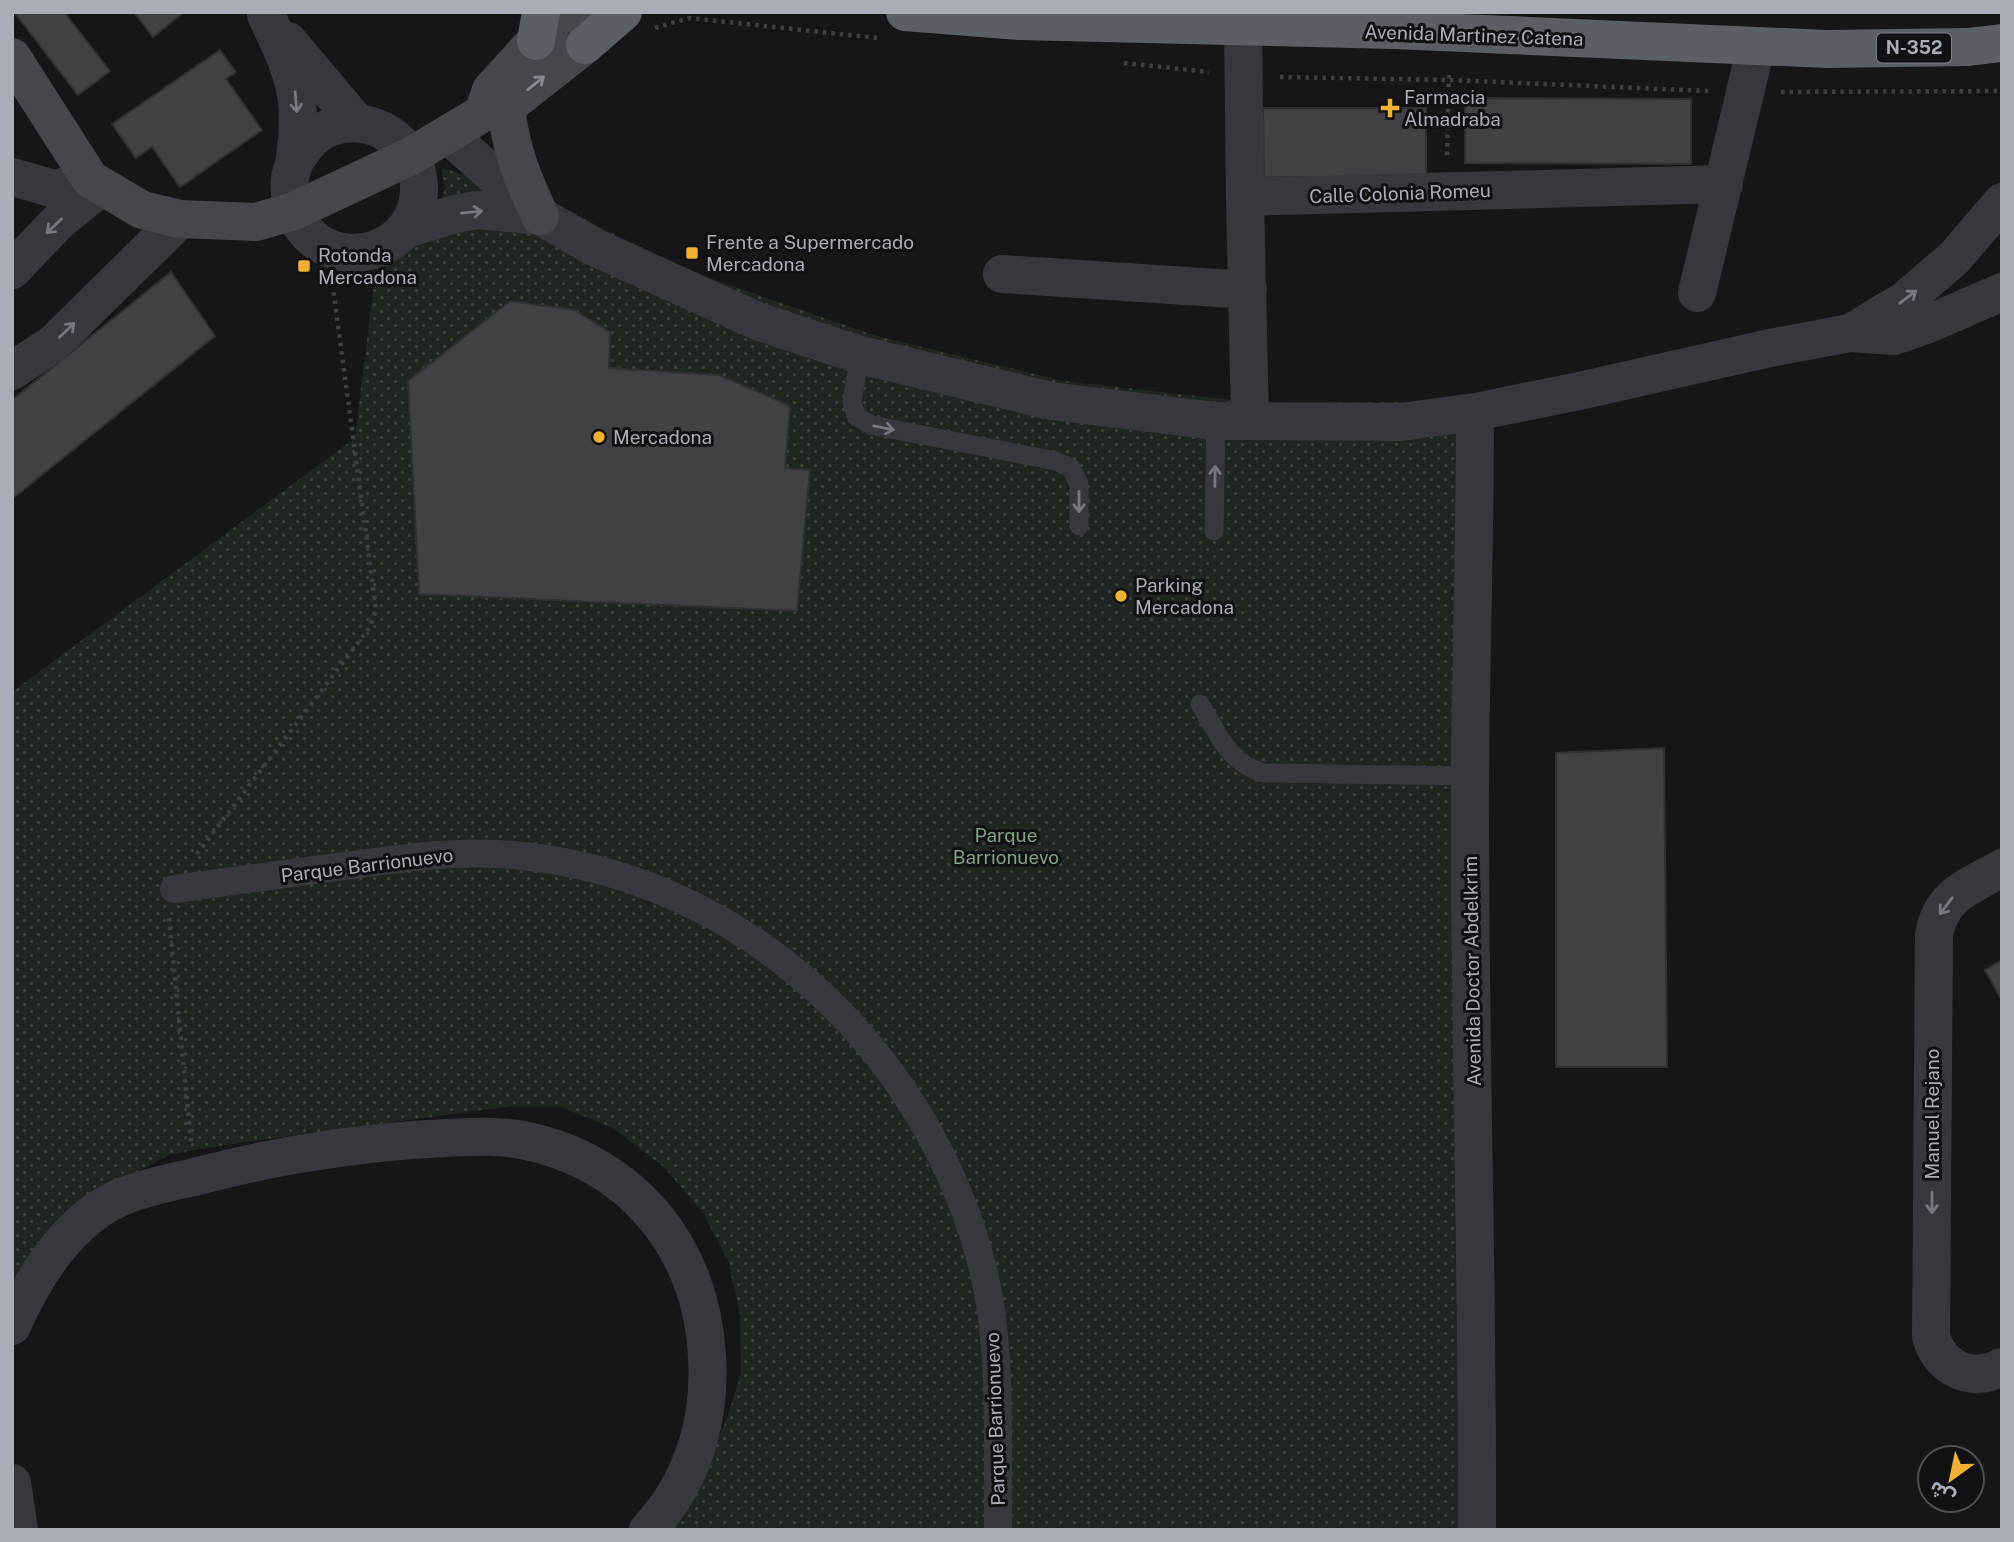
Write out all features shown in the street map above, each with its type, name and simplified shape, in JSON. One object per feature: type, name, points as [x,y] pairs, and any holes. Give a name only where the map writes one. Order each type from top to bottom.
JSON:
[{"type":"highway","points":[[591,28],[623,12]]},
{"type":"highway","name":"Avenida Martinez Catena","points":[[905,12],[1020,21],[1393,30],[1827,50],[1968,47],[2002,43]]},
{"type":"main road","points":[[540,216],[495,110],[491,90],[539,27],[562,12]]},
{"type":"main road","points":[[12,57],[96,183],[142,209],[180,219],[256,222],[294,211],[411,156],[495,110],[591,28]]},
{"type":"street","points":[[265,14],[357,123]]},
{"type":"street","points":[[265,14],[282,47],[296,95],[298,122],[295,161]]},
{"type":"street","points":[[1233,421],[1248,290],[1243,27]]},
{"type":"street","points":[[1697,293],[1756,47]]},
{"type":"street","points":[[342,124],[374,126],[391,134],[411,156],[419,179],[420,197],[415,214],[406,229],[394,241],[379,250],[345,253],[328,248],[307,233],[294,211],[290,177],[303,147],[321,132],[342,124]]},
{"type":"street","points":[[448,135],[540,216],[594,247],[757,321],[860,355],[1051,401],[1233,421],[1401,422],[1475,412],[1850,333],[1894,336],[1926,326],[2002,292]]},
{"type":"street","points":[[12,177],[55,190],[96,183]]},
{"type":"street","points":[[12,270],[96,183]]},
{"type":"street","name":"Calle Colonia Romeu","points":[[1245,197],[1724,184]]},
{"type":"street","points":[[1850,333],[1905,300],[1954,258],[2002,202]]},
{"type":"street","points":[[406,229],[478,210],[540,216]]},
{"type":"street","points":[[12,371],[54,343],[180,219]]},
{"type":"street","points":[[1002,274],[1248,290]]},
{"type":"street","name":"Avenida Doctor Abdelkrim","points":[[1475,412],[1470,776],[1478,1367],[1477,1530]]},
{"type":"street","name":"Parque Barrionuevo","points":[[174,889],[426,855],[521,855],[579,865],[654,887],[732,925],[768,949],[812,986],[868,1043],[918,1114],[939,1149],[956,1186],[983,1272],[991,1320],[995,1369],[998,1530]]},
{"type":"street","name":"Manuel Rejano","points":[[1985,1370],[1955,1370],[1943,1361],[1931,1338],[1934,935],[1937,919],[1949,900],[2002,868]]},
{"type":"street","points":[[12,1325],[42,1268],[63,1242],[88,1219],[117,1199],[194,1176],[277,1157],[346,1146],[486,1136],[520,1139],[553,1148],[585,1161],[614,1178],[648,1209],[679,1250],[701,1304],[706,1333],[708,1396],[703,1429],[678,1491],[648,1530]]},
{"type":"street","points":[[12,1483],[19,1530]]},
{"type":"lane","points":[[860,355],[852,401],[856,416],[871,425],[1056,461],[1071,468],[1079,484],[1079,526]]},
{"type":"lane","points":[[1214,531],[1233,421]]},
{"type":"lane","points":[[1200,704],[1230,752],[1245,767],[1263,773],[1470,776]]},
{"type":"path","points":[[1445,191],[1449,79]]},
{"type":"path","points":[[194,1176],[168,912],[174,889],[186,868],[362,638],[376,609],[328,248]]},
{"type":"green space","name":"Parque Barrionuevo","points":[[441,168],[542,196],[690,271],[873,335],[1064,381],[1259,403],[1414,402],[1469,398],[1478,1530],[646,1530],[703,1473],[727,1419],[741,1373],[740,1315],[728,1261],[704,1214],[665,1168],[613,1128],[558,1106],[511,1106],[171,1154],[97,1193],[12,1306],[12,692],[355,438],[379,243],[441,200],[445,189]]},
{"type":"building","points":[[14,12],[64,12],[110,71],[78,95]]},
{"type":"building","points":[[134,12],[184,12],[153,37]]},
{"type":"building","points":[[220,50],[236,72],[226,79],[262,130],[180,187],[152,147],[136,158],[112,124]]},
{"type":"building","points":[[1465,98],[1691,99],[1691,164],[1465,163]]},
{"type":"building","points":[[1263,108],[1426,108],[1426,177],[1264,177]]},
{"type":"building","points":[[171,272],[215,336],[12,499],[12,400]]},
{"type":"building","name":"Mercadona","points":[[510,301],[574,310],[610,332],[609,368],[719,375],[790,406],[785,468],[810,470],[797,611],[419,594],[408,381]]},
{"type":"building","points":[[1664,748],[1667,1067],[1556,1067],[1556,753]]},
{"type":"building","points":[[2002,960],[2002,1001],[1985,970]]},
{"type":"place","name":"Farmacia Almadraba","points":[[1390,108]]},
{"type":"place","name":"Frente a Supermercado Mercadona","points":[[692,253]]},
{"type":"place","name":"Rotonda Mercadona","points":[[304,266]]},
{"type":"place","name":"Mercadona","points":[[599,437]]},
{"type":"place","name":"Parking Mercadona","points":[[1121,596]]}]
